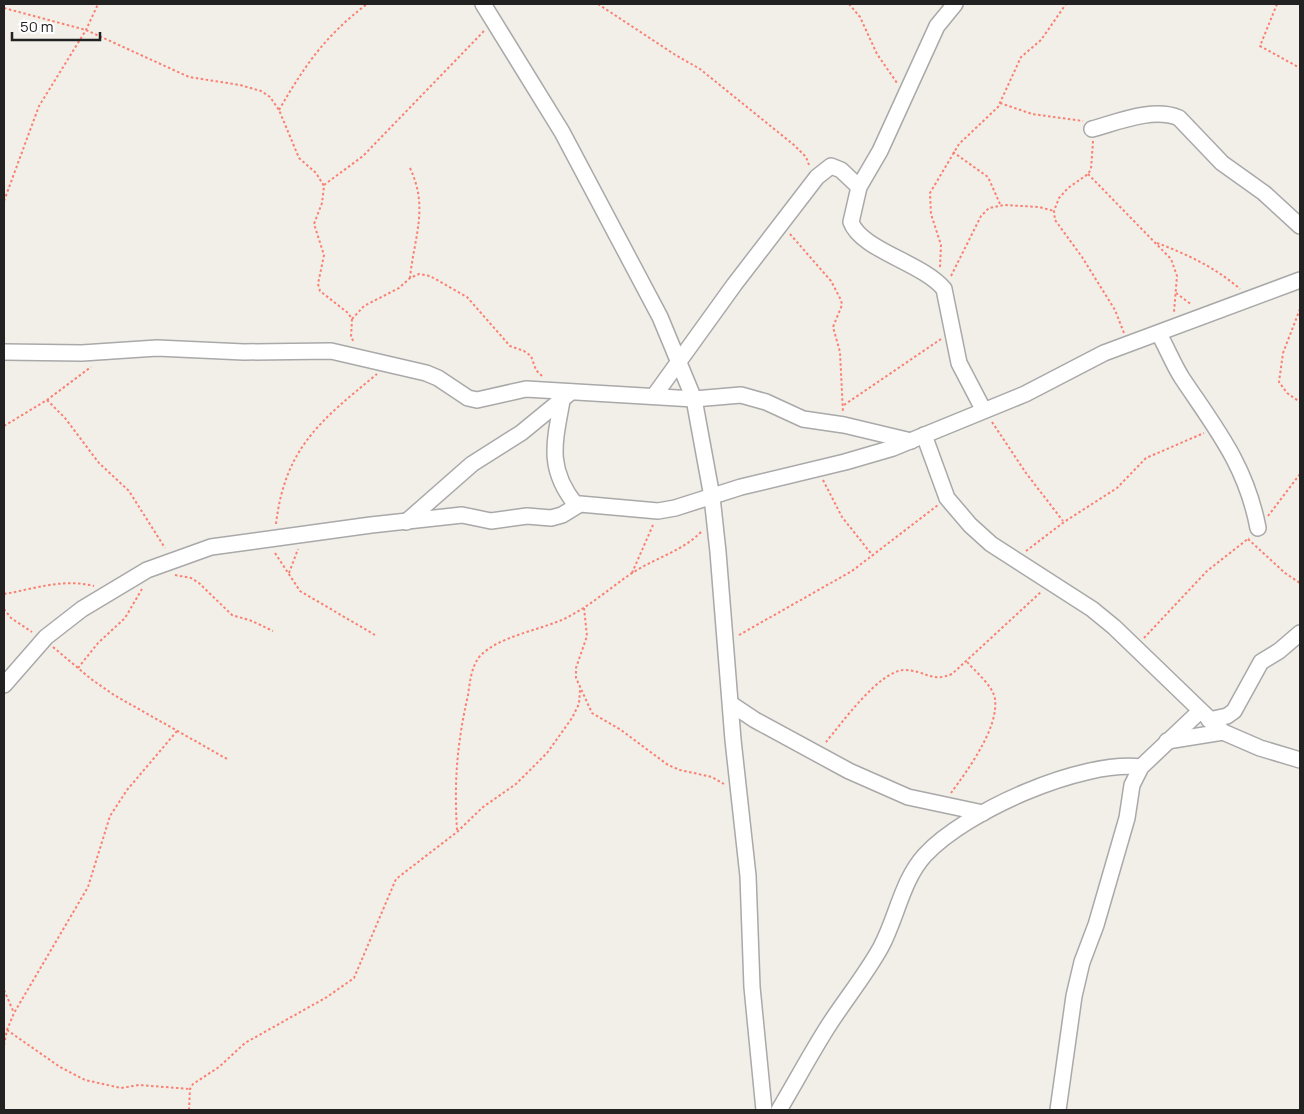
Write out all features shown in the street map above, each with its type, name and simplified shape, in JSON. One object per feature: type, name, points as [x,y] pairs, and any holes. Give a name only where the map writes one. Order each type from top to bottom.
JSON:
[{"type":"street","points":[[483,4],[562,132],[660,317],[694,399],[715,519],[748,876],[752,987],[764,1110]]},
{"type":"street","points":[[955,4],[937,26],[880,151],[859,187],[851,214],[854,229],[859,236],[941,286],[960,363],[983,409]]},
{"type":"street","points":[[1092,129],[1155,114],[1170,114],[1179,118],[1222,163],[1264,193],[1300,226]]},
{"type":"street","points":[[654,396],[679,359],[817,177],[831,166],[841,170],[859,187]]},
{"type":"street","points":[[4,685],[45,638],[111,590],[147,570],[171,568],[211,548],[462,515],[491,521],[527,516],[551,518],[562,515],[576,505],[658,511],[712,497],[742,486],[817,469],[917,438],[983,409],[1032,391],[1104,353],[1165,332],[1300,280]]},
{"type":"street","points":[[1165,332],[1181,376],[1217,426],[1248,488],[1253,533]]},
{"type":"street","points":[[4,352],[104,352],[157,348],[244,352],[331,352],[426,373],[438,378],[461,395],[477,400],[526,388],[566,397],[654,396],[694,399],[741,395],[766,402],[803,419],[917,438]]},
{"type":"street","points":[[566,397],[555,438],[555,461],[558,478],[576,505]]},
{"type":"street","points":[[406,522],[472,464],[521,432],[566,397]]},
{"type":"street","points":[[917,438],[948,498],[984,538],[1016,563],[1092,609],[1135,647],[1204,716],[1223,732],[1260,748],[1300,760]]},
{"type":"street","points":[[1058,1110],[1074,996],[1082,962],[1096,925],[1127,818],[1132,785],[1140,767],[1167,741],[1204,716],[1227,716],[1234,711],[1261,662],[1279,651],[1300,633]]},
{"type":"street","points":[[731,704],[755,720],[849,771],[908,797],[942,806],[982,813]]},
{"type":"street","points":[[1167,741],[1223,732]]},
{"type":"street","points":[[779,1110],[827,1028],[868,970],[890,931],[907,883],[915,868],[933,848],[982,813],[1053,783],[1096,768],[1114,766],[1140,767]]},
{"type":"path","points":[[4,200],[39,106],[86,30],[98,4]]},
{"type":"path","points":[[279,110],[304,67],[323,44],[339,26],[367,4]]},
{"type":"path","points":[[598,4],[674,54],[693,64],[734,95],[800,151],[806,157],[809,169]]},
{"type":"path","points":[[849,4],[860,17],[877,54],[904,96]]},
{"type":"path","points":[[941,286],[941,245],[931,214],[929,198],[953,152],[1000,103],[1021,57],[1041,40],[1066,4]]},
{"type":"path","points":[[1277,4],[1260,46],[1300,68]]},
{"type":"path","points":[[4,8],[86,30],[189,77],[240,84],[261,91],[270,97],[279,110],[299,158],[316,173],[324,186],[322,203],[314,224],[324,255],[318,284],[320,290],[343,306],[352,319],[351,336],[358,346]]},
{"type":"path","points":[[324,186],[363,156],[493,22]]},
{"type":"path","points":[[1000,103],[1032,114],[1079,120],[1089,124],[1092,129],[1093,161],[1088,174],[1068,188],[1059,198],[1054,211],[1054,220],[1077,250],[1115,310],[1129,343]]},
{"type":"path","points":[[953,152],[988,178],[1000,204]]},
{"type":"path","points":[[410,168],[417,182],[421,218],[410,278]]},
{"type":"path","points":[[1088,174],[1171,259],[1177,276],[1176,292],[1165,332]]},
{"type":"path","points":[[941,286],[960,261],[982,216],[989,208],[1000,204],[1039,206],[1054,211]]},
{"type":"path","points":[[781,223],[831,281],[841,300],[842,306],[833,327],[840,352],[844,425]]},
{"type":"path","points":[[1156,242],[1179,251],[1206,266],[1239,287],[1251,299]]},
{"type":"path","points":[[352,319],[364,306],[399,288],[410,278],[419,274],[430,276],[467,297],[510,346],[524,351],[531,356],[538,374],[544,377]]},
{"type":"path","points":[[1176,292],[1206,316]]},
{"type":"path","points":[[1300,309],[1283,353],[1279,382],[1287,393],[1300,402]]},
{"type":"path","points":[[843,406],[953,330]]},
{"type":"path","points":[[4,426],[47,400],[90,368],[104,352]]},
{"type":"path","points":[[375,635],[300,591],[271,540],[278,502],[292,460],[320,424],[388,365]]},
{"type":"path","points":[[47,400],[65,418],[99,463],[129,492],[171,568],[204,587],[232,615],[252,621],[273,632]]},
{"type":"path","points":[[983,409],[1026,473],[1064,522]]},
{"type":"path","points":[[1016,563],[1032,546],[1064,522],[1118,488],[1146,458],[1217,426]]},
{"type":"path","points":[[817,469],[842,517],[873,556]]},
{"type":"path","points":[[1135,647],[1207,571],[1253,533],[1300,474]]},
{"type":"path","points":[[726,642],[852,571],[948,498]]},
{"type":"path","points":[[631,574],[640,558],[658,511]]},
{"type":"path","points":[[457,832],[455,768],[460,733],[477,661],[486,651],[501,643],[544,628],[584,608],[631,574],[671,551],[690,544],[715,519]]},
{"type":"path","points":[[1253,533],[1278,567],[1300,584]]},
{"type":"path","points":[[289,574],[304,536]]},
{"type":"path","points":[[817,754],[864,696],[891,675],[902,670],[918,672],[935,679],[952,674],[1051,583]]},
{"type":"path","points":[[4,594],[37,586],[65,584],[88,584],[111,590]]},
{"type":"path","points":[[78,668],[107,634],[125,618],[145,585]]},
{"type":"path","points":[[584,608],[587,636],[576,668],[576,678],[592,713],[621,730],[668,765],[680,770],[712,777],[739,792]]},
{"type":"path","points":[[4,609],[11,618],[30,631],[45,638],[78,668],[114,695],[227,759]]},
{"type":"path","points":[[942,806],[984,743],[994,709],[995,699],[992,692],[967,662]]},
{"type":"path","points":[[189,1110],[190,1089],[193,1084],[219,1067],[245,1044],[354,978],[396,879],[457,832],[483,807],[516,784],[547,753],[576,710],[580,690]]},
{"type":"path","points":[[4,1045],[7,1030],[14,1013],[88,887],[110,816],[127,790],[177,731]]},
{"type":"path","points":[[4,990],[14,1013]]},
{"type":"path","points":[[7,1030],[60,1067],[85,1080],[121,1088],[139,1085],[190,1089]]}]
